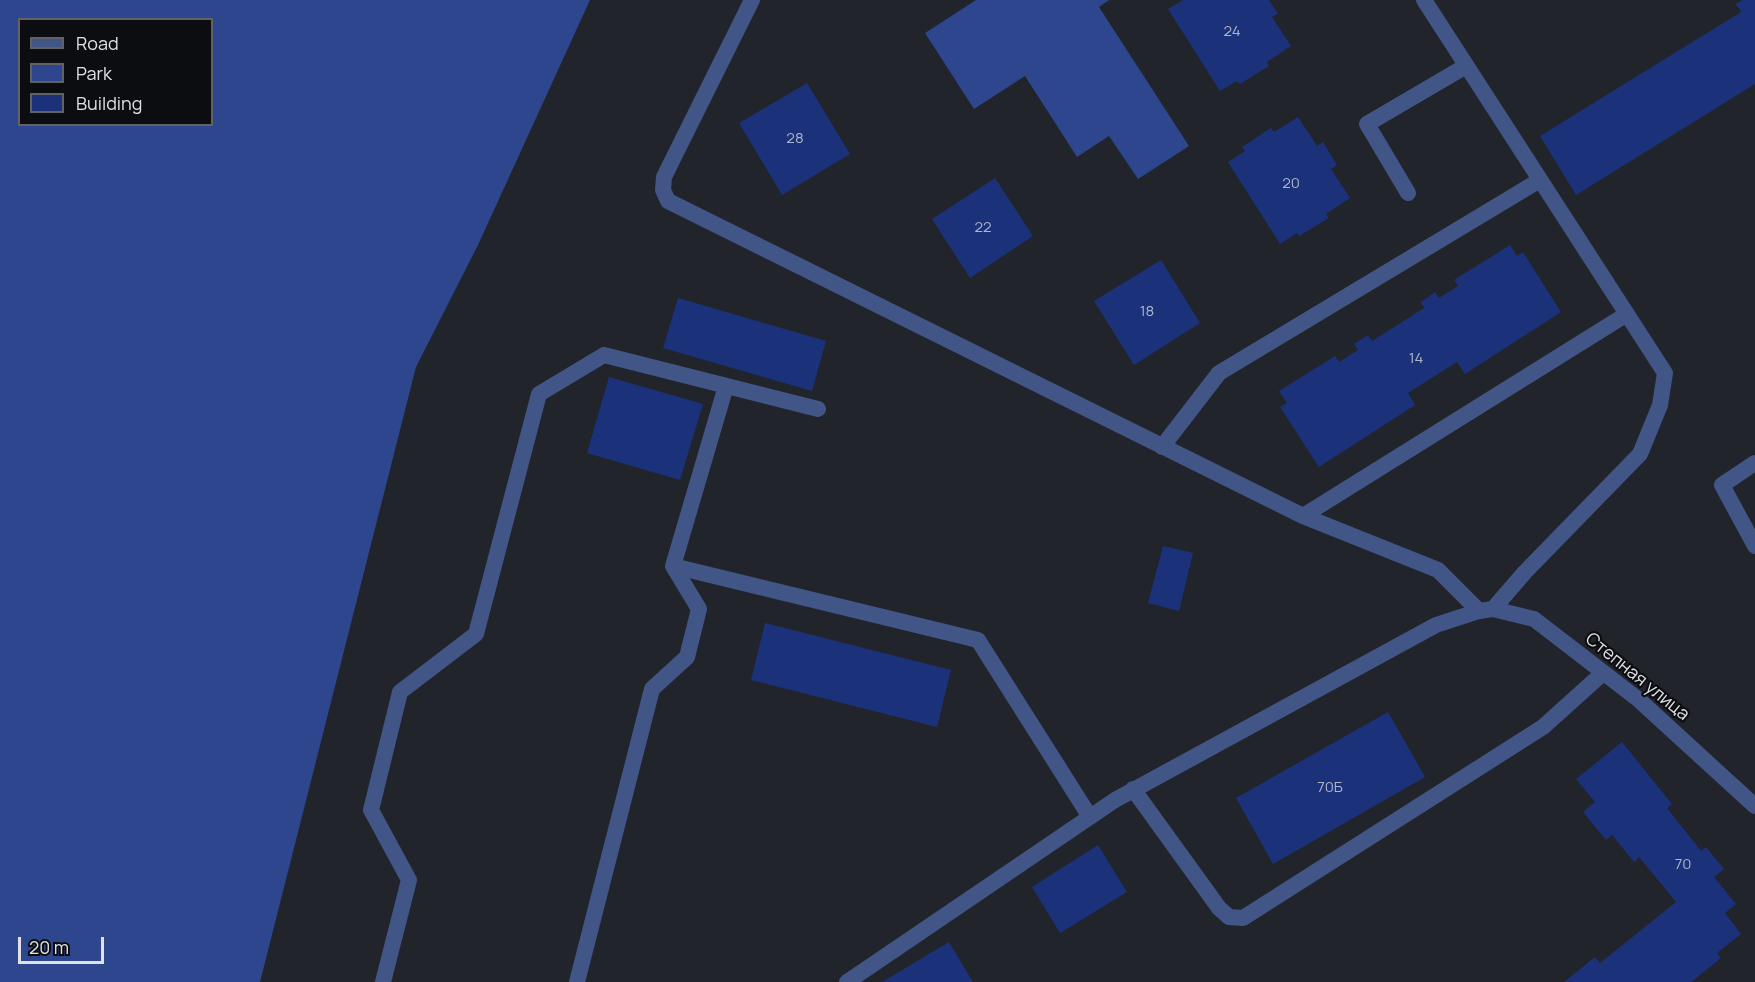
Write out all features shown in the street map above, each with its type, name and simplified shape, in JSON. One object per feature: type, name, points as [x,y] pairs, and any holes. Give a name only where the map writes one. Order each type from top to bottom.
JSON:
[{"type":"street","points":[[752,0],[664,177],[663,190],[668,201],[1302,516],[1438,570],[1486,610]]},
{"type":"street","points":[[847,982],[1133,789],[1436,625],[1486,610],[1640,454],[1660,405],[1665,373],[1424,0]]},
{"type":"street","points":[[1408,193],[1367,124],[1466,66]]},
{"type":"street","points":[[1162,447],[1219,373],[1540,180]]},
{"type":"street","points":[[1302,516],[1627,314]]},
{"type":"street","points":[[383,982],[409,880],[371,810],[400,692],[476,634],[538,394],[604,355],[818,409]]},
{"type":"street","points":[[577,982],[652,689],[687,657],[699,609],[673,566],[726,386]]},
{"type":"street","points":[[1755,463],[1722,485],[1755,546]]},
{"type":"street","points":[[673,566],[978,639],[1090,817]]},
{"type":"street","name":"Степная улица","points":[[1486,610],[1534,619],[1639,700],[1755,806]]},
{"type":"street","points":[[1133,789],[1220,908],[1229,917],[1243,918],[1543,727],[1603,673]]},
{"type":"green space","points":[[0,0],[590,0],[478,245],[416,367],[260,982],[0,982]]},
{"type":"green space","points":[[976,0],[1109,0],[1099,7],[1189,146],[1138,179],[1109,136],[1077,157],[1025,76],[974,109],[925,33]]},
{"type":"building","points":[[1183,0],[1269,0],[1278,14],[1272,17],[1291,46],[1267,62],[1269,66],[1240,84],[1237,81],[1220,91],[1168,9]]},
{"type":"building","points":[[1742,0],[1755,0],[1755,84],[1576,195],[1540,136],[1741,12],[1736,4]]},
{"type":"building","points":[[807,83],[850,154],[782,195],[739,123]]},
{"type":"building","points":[[1298,117],[1317,146],[1323,142],[1337,165],[1331,169],[1350,198],[1326,214],[1329,218],[1299,236],[1297,233],[1280,244],[1228,162],[1245,151],[1242,147],[1271,128],[1274,132]]},
{"type":"building","points":[[995,178],[1033,236],[970,278],[932,219]]},
{"type":"building","points":[[1510,245],[1517,256],[1523,252],[1561,312],[1465,374],[1457,362],[1408,393],[1415,405],[1319,467],[1280,407],[1287,403],[1279,391],[1335,356],[1339,362],[1358,350],[1354,344],[1368,335],[1372,341],[1424,308],[1421,302],[1435,292],[1439,298],[1458,286],[1454,280]]},
{"type":"building","points":[[1161,260],[1200,323],[1134,365],[1094,301]]},
{"type":"building","points":[[678,298],[826,341],[812,391],[663,348]]},
{"type":"building","points":[[609,377],[703,404],[680,480],[587,453]]},
{"type":"building","points":[[1163,546],[1193,553],[1179,611],[1148,603]]},
{"type":"building","points":[[765,623],[951,670],[937,727],[751,680]]},
{"type":"building","points":[[1388,712],[1425,777],[1273,864],[1236,798]]},
{"type":"building","points":[[1622,742],[1672,804],[1667,808],[1701,851],[1706,847],[1724,869],[1714,877],[1736,904],[1725,913],[1741,934],[1717,953],[1721,958],[1691,982],[1564,982],[1595,957],[1600,963],[1676,902],[1639,857],[1634,862],[1612,835],[1606,840],[1583,812],[1595,802],[1576,779]]},
{"type":"building","points":[[1098,845],[1127,892],[1060,933],[1032,887]]},
{"type":"building","points":[[949,942],[973,982],[882,982]]}]
